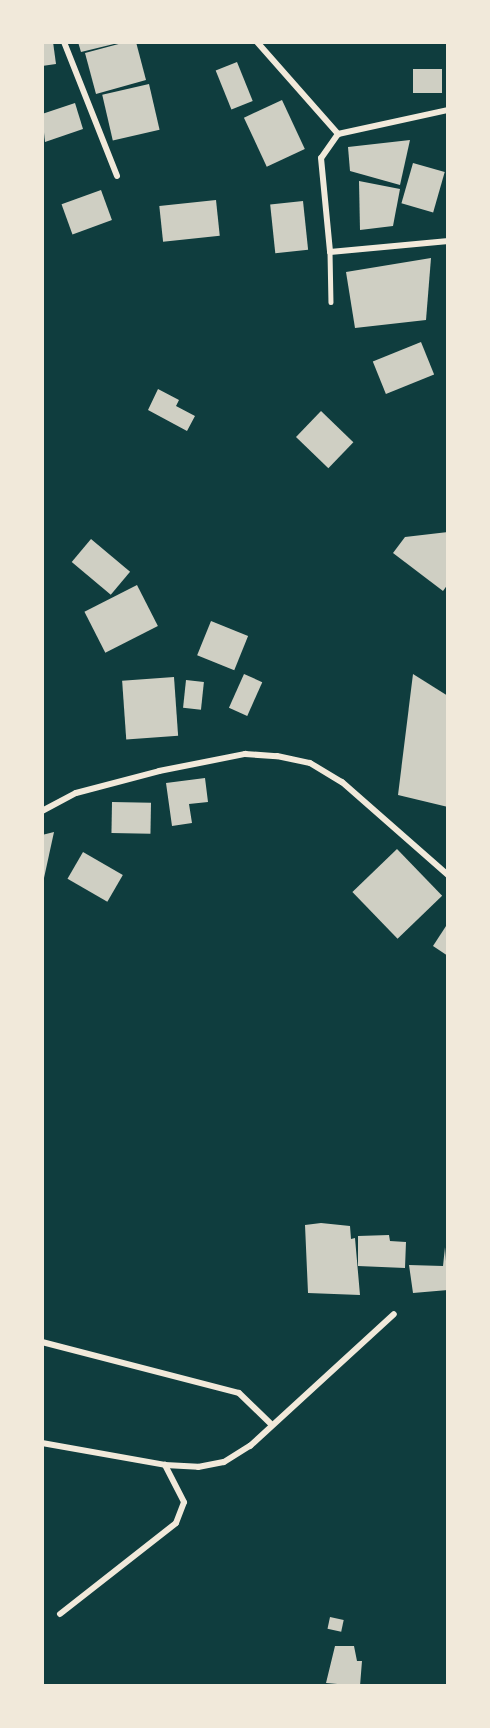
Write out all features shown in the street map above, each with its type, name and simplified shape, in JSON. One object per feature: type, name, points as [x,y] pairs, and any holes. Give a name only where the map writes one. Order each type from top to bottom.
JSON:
[{"type":"street","points":[[64,42],[117,176]]},
{"type":"street","points":[[257,42],[338,134]]},
{"type":"street","points":[[448,110],[338,134],[321,158],[330,252],[448,241]]},
{"type":"street","points":[[42,811],[76,793],[159,771],[245,754],[277,756],[309,764],[342,782],[448,875]]},
{"type":"street","points":[[42,1443],[165,1465],[198,1467],[224,1461],[272,1425],[394,1314]]},
{"type":"street","points":[[42,1342],[239,1393],[272,1425]]},
{"type":"street","points":[[60,1614],[176,1523],[184,1502],[165,1465]]},
{"type":"lane","points":[[330,252],[331,302]]},
{"type":"building","points":[[42,42],[53,42],[56,64],[42,66]]},
{"type":"building","points":[[78,42],[118,42],[118,43],[81,52]]},
{"type":"building","points":[[126,42],[136,42],[146,80],[96,94],[85,53]]},
{"type":"building","points":[[237,62],[253,101],[231,110],[216,71]]},
{"type":"building","points":[[413,69],[442,69],[442,93],[413,93]]},
{"type":"building","points":[[149,84],[160,130],[113,141],[102,95]]},
{"type":"building","points":[[282,100],[305,149],[267,167],[244,118]]},
{"type":"building","points":[[75,103],[83,129],[45,142],[42,114]]},
{"type":"building","points":[[410,140],[400,185],[350,171],[348,147]]},
{"type":"building","points":[[413,163],[445,172],[433,212],[401,203]]},
{"type":"building","points":[[359,181],[400,189],[393,226],[360,230]]},
{"type":"building","points":[[101,190],[112,220],[72,234],[62,204]]},
{"type":"building","points":[[216,200],[220,236],[163,242],[159,206]]},
{"type":"building","points":[[303,201],[308,250],[275,253],[270,204]]},
{"type":"building","points":[[431,258],[426,320],[355,328],[346,272]]},
{"type":"building","points":[[421,342],[434,374],[386,394],[373,361]]},
{"type":"building","points":[[158,389],[179,400],[176,406],[195,416],[187,431],[148,410]]},
{"type":"building","points":[[321,411],[353,442],[328,468],[296,437]]},
{"type":"building","points":[[448,532],[448,584],[443,591],[393,553],[405,537]]},
{"type":"building","points":[[91,539],[130,572],[111,595],[72,562]]},
{"type":"building","points":[[137,585],[158,626],[105,653],[84,612]]},
{"type":"building","points":[[211,621],[248,636],[234,670],[197,655]]},
{"type":"building","points":[[244,674],[262,682],[247,716],[229,708]]},
{"type":"building","points":[[413,674],[448,696],[448,807],[398,795]]},
{"type":"building","points":[[174,677],[178,736],[126,739],[122,681]]},
{"type":"building","points":[[186,680],[204,682],[201,710],[183,708]]},
{"type":"building","points":[[205,778],[208,802],[189,804],[192,823],[172,826],[166,783]]},
{"type":"building","points":[[112,802],[151,803],[150,834],[111,833]]},
{"type":"building","points":[[54,832],[44,878],[42,877],[42,835]]},
{"type":"building","points":[[397,849],[442,896],[398,939],[352,892]]},
{"type":"building","points":[[83,852],[123,875],[107,902],[68,879]]},
{"type":"building","points":[[448,923],[448,956],[433,946]]},
{"type":"building","points":[[321,1223],[350,1226],[351,1239],[355,1238],[360,1295],[308,1293],[305,1225]]},
{"type":"building","points":[[389,1235],[390,1241],[406,1242],[405,1268],[358,1266],[358,1236]]},
{"type":"building","points":[[445,1247],[448,1290],[413,1293],[409,1265],[443,1266]]},
{"type":"building","points":[[330,1617],[344,1620],[341,1632],[328,1629]]},
{"type":"building","points":[[335,1646],[354,1646],[357,1661],[362,1661],[360,1686],[326,1683]]}]
